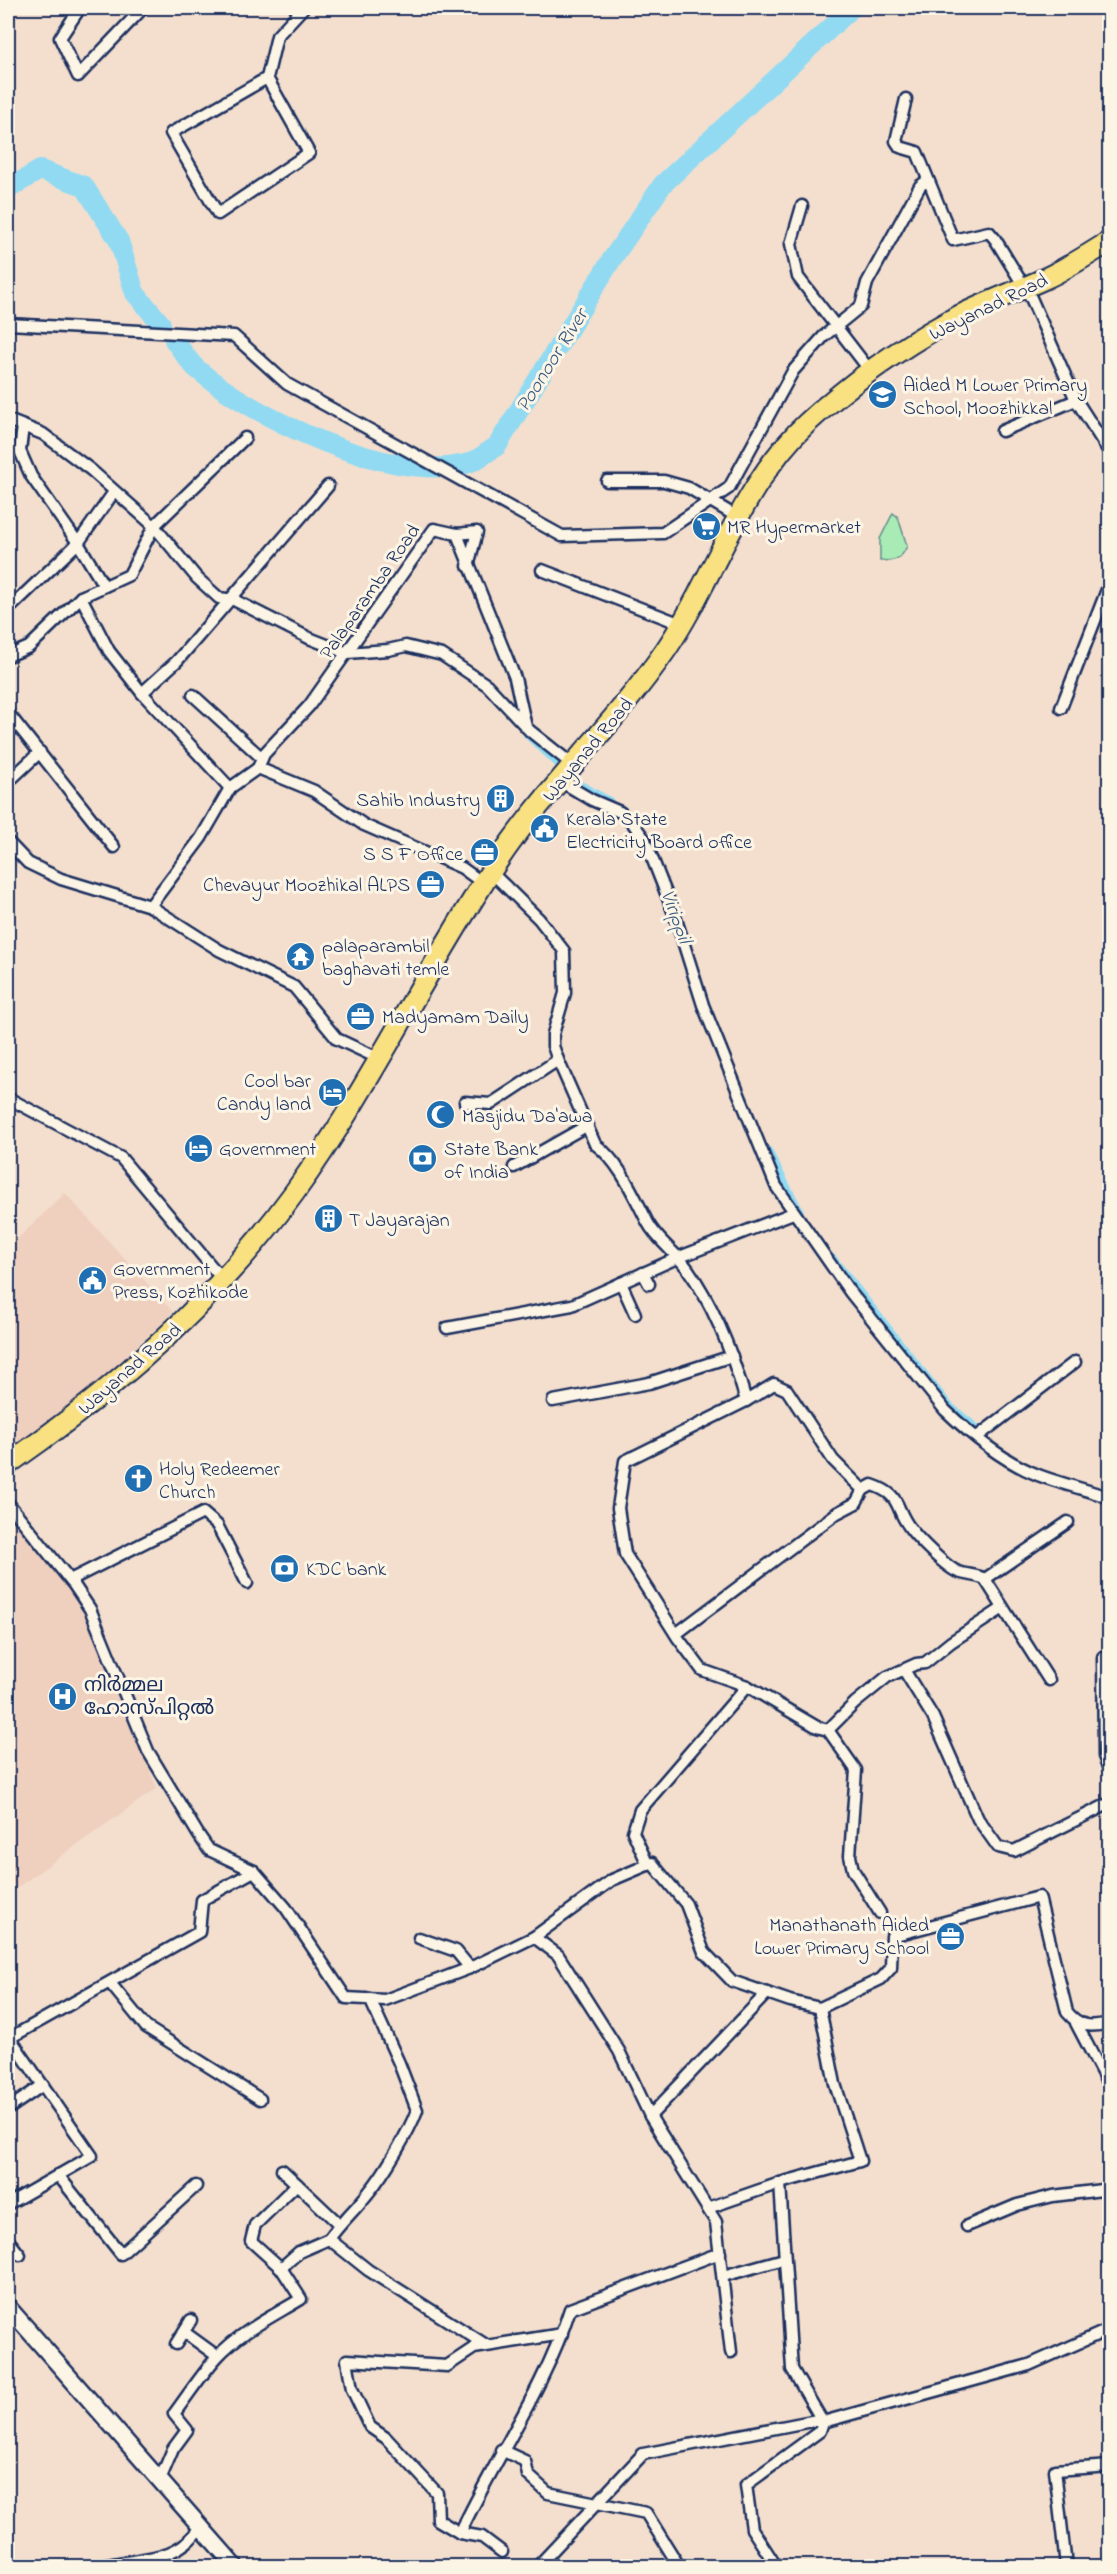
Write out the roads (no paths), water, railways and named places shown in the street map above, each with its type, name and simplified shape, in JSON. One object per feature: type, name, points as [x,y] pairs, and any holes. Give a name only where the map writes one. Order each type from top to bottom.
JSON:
[{"type":"highway","name":"Wayanad Road","points":[[8,1464],[138,1363],[181,1324],[247,1253],[295,1191],[380,1059],[487,878],[522,827],[638,687],[666,649],[739,519],[780,452],[806,423],[871,372],[951,320],[1049,277],[1110,242]]},
{"type":"street","points":[[80,8],[60,38],[78,76],[143,8]]},
{"type":"street","points":[[267,78],[171,133],[218,214],[309,153],[267,78],[277,36],[294,12],[303,8]]},
{"type":"street","points":[[906,99],[896,141],[900,147],[917,152],[953,240],[989,232],[1031,298],[1076,400],[1110,453]]},
{"type":"street","points":[[8,324],[234,336],[287,384],[562,536],[663,533],[729,488],[793,370],[836,326],[861,306],[867,284],[921,186],[928,180]]},
{"type":"street","points":[[802,206],[791,244],[798,277],[871,372]]},
{"type":"street","points":[[1002,431],[1076,400]]},
{"type":"street","points":[[8,420],[43,434],[73,455],[154,526],[197,578],[219,598],[226,601],[234,600],[309,638],[347,653],[388,650],[406,646],[442,655],[487,685],[526,727],[573,765]]},
{"type":"street","points":[[23,426],[20,451],[31,476],[78,543],[104,586]]},
{"type":"street","points":[[8,656],[29,647],[81,597],[129,575],[154,526],[245,438]]},
{"type":"street","points":[[607,482],[664,481],[689,488],[739,519]]},
{"type":"street","points":[[142,693],[177,661],[226,601],[328,486]]},
{"type":"street","points":[[12,606],[78,543],[114,492]]},
{"type":"street","name":"Palaparamba Road","points":[[230,789],[260,763],[309,706],[434,529],[457,534]]},
{"type":"street","points":[[468,566],[477,532],[457,534],[468,566],[515,678],[526,727]]},
{"type":"street","points":[[542,570],[681,624]]},
{"type":"street","points":[[1061,708],[1110,582]]},
{"type":"street","points":[[81,597],[108,651],[142,693],[230,789],[201,838],[150,906]]},
{"type":"street","points":[[193,695],[260,763],[314,791],[364,825],[487,878],[539,919],[564,951],[565,993],[553,1046],[579,1110],[588,1125],[594,1144],[605,1151],[637,1199],[648,1223],[693,1278],[714,1313],[732,1356],[746,1401]]},
{"type":"street","points":[[8,713],[114,847]]},
{"type":"street","points":[[8,782],[40,752]]},
{"type":"street","points":[[560,781],[592,800],[620,812],[632,822],[645,840],[675,916],[717,1043],[776,1186],[850,1292],[945,1410],[977,1437],[1036,1474],[1110,1498]]},
{"type":"street","points":[[8,842],[28,863],[61,879],[150,906],[219,950],[294,987],[337,1039],[380,1059]]},
{"type":"street","points":[[465,1102],[491,1104],[558,1060]]},
{"type":"street","points":[[8,1098],[121,1158],[222,1279]]},
{"type":"street","points":[[514,1167],[588,1125]]},
{"type":"street","points":[[447,1328],[572,1305],[677,1258],[793,1213]]},
{"type":"street","points":[[643,1273],[649,1284]]},
{"type":"street","points":[[621,1283],[635,1314]]},
{"type":"street","points":[[553,1401],[649,1383],[732,1356]]},
{"type":"street","points":[[977,1437],[1075,1362]]},
{"type":"street","points":[[862,1490],[833,1460],[787,1390],[774,1384],[746,1401],[625,1461],[618,1508],[625,1554],[702,1671],[747,1686],[817,1727],[828,1730],[856,1770],[850,1856],[853,1870],[880,1912]]},
{"type":"street","points":[[676,1634],[837,1514],[856,1503],[862,1490],[872,1485],[893,1496],[909,1527],[940,1558],[958,1572],[985,1579],[1049,1680]]},
{"type":"street","points":[[8,1503],[70,1580],[90,1609],[148,1751],[198,1834],[209,1850],[254,1871],[286,1908],[346,1998],[385,2000],[470,1968],[534,1937],[612,1880],[652,1863],[686,1904],[704,1952],[732,1981],[820,2008],[881,1979],[891,1968],[892,1936],[1039,1898],[1067,2012],[1076,2023],[1110,2088]]},
{"type":"street","points":[[70,1580],[203,1513],[217,1525],[247,1583]]},
{"type":"street","points":[[985,1579],[1068,1522]]},
{"type":"street","points":[[828,1730],[855,1703],[887,1677],[925,1663],[951,1642],[1003,1608]]},
{"type":"street","points":[[1103,1657],[1104,1756],[1110,1772]]},
{"type":"street","points":[[904,1670],[933,1717],[978,1819],[998,1847],[1014,1851],[1110,1803]]},
{"type":"street","points":[[648,1865],[633,1832],[640,1810],[747,1686]]},
{"type":"street","points":[[8,2204],[92,2156],[9,2039],[199,1932],[202,1900],[254,1871]]},
{"type":"street","points":[[534,1937],[558,1955],[619,2051],[650,2116],[716,2222],[731,2352]]},
{"type":"street","points":[[419,1938],[456,1950],[470,1968]]},
{"type":"street","points":[[110,1983],[146,2027],[260,2099]]},
{"type":"street","points":[[650,2116],[767,1993]]},
{"type":"street","points":[[281,2268],[299,2252],[329,2239],[339,2224],[370,2192],[412,2124],[417,2110],[370,1999]]},
{"type":"street","points":[[708,2208],[780,2183],[860,2161],[835,2084],[820,2008]]},
{"type":"street","points":[[1076,2023],[1090,2027],[1110,2023]]},
{"type":"street","points":[[8,2109],[43,2085]]},
{"type":"street","points":[[282,2170],[339,2224]]},
{"type":"street","points":[[58,2175],[121,2254],[196,2186]]},
{"type":"street","points":[[776,2566],[752,2529],[746,2485],[820,2431],[822,2420],[792,2368],[780,2183]]},
{"type":"street","points":[[159,2482],[173,2449],[187,2430],[174,2414],[217,2356],[240,2337],[301,2299],[281,2268],[251,2241],[255,2225],[297,2184]]},
{"type":"street","points":[[967,2226],[1017,2205],[1053,2196],[1110,2189]]},
{"type":"street","points":[[329,2239],[368,2270],[486,2345]]},
{"type":"street","points":[[8,2240],[20,2255]]},
{"type":"street","points":[[460,2533],[501,2450],[545,2372],[570,2309],[720,2253]]},
{"type":"street","points":[[723,2276],[784,2259]]},
{"type":"street","points":[[8,2307],[235,2566]]},
{"type":"street","points":[[176,2344],[191,2320]]},
{"type":"street","points":[[538,2566],[643,2454],[822,2420],[1029,2365],[1110,2329]]},
{"type":"street","points":[[184,2332],[217,2356]]},
{"type":"street","points":[[502,2552],[482,2537],[460,2533],[438,2520],[436,2493],[386,2438],[370,2427],[352,2389],[347,2360],[447,2366],[474,2348],[562,2334]]},
{"type":"street","points":[[501,2450],[525,2461],[528,2475],[548,2493],[646,2513],[679,2566]]},
{"type":"street","points":[[1066,2566],[1055,2470],[1110,2466]]},
{"type":"street","points":[[103,2566],[170,2554],[190,2542],[200,2527]]},
{"type":"street","points":[[8,2562],[20,2566]]},
{"type":"waterway","name":"Poonoor River","points":[[174,340],[194,366],[222,388],[287,426],[324,442],[399,464],[434,467],[473,461],[497,446],[612,259],[663,184],[852,8]]},
{"type":"waterway","points":[[8,189],[40,170],[84,186],[119,241],[135,293],[161,324]]},
{"type":"waterway","points":[[528,734],[558,762]]},
{"type":"waterway","name":"Virippil","points":[[567,779],[609,802]]},
{"type":"waterway","points":[[767,1151],[799,1212]]},
{"type":"waterway","points":[[832,1259],[949,1407],[976,1429]]},
{"type":"place","name":"Aided M Lower Primary School, Moozhikkal","points":[[882,395]]},
{"type":"place","name":"MR Hypermarket","points":[[706,526]]},
{"type":"place","name":"Sahib Industry","points":[[501,799]]},
{"type":"place","name":"Kerala State Electricity Board office","points":[[545,829]]},
{"type":"place","name":"S S F Office","points":[[484,853]]},
{"type":"place","name":"Chevayur Moozhikal ALPS","points":[[431,884]]},
{"type":"place","name":"palaparambil baghavati temle","points":[[301,956]]},
{"type":"place","name":"Madyamam Daily","points":[[361,1016]]},
{"type":"place","name":"Cool bar Candy land","points":[[332,1092]]},
{"type":"place","name":"Masjidu Da'awa","points":[[441,1115]]},
{"type":"place","name":"Government","points":[[198,1148]]},
{"type":"place","name":"State Bank of India","points":[[423,1159]]},
{"type":"place","name":"T Jayarajan","points":[[328,1219]]},
{"type":"place","name":"Government Press, Kozhikode","points":[[92,1280]]},
{"type":"place","name":"Holy Redeemer Church","points":[[138,1479]]},
{"type":"place","name":"KDC bank","points":[[285,1568]]},
{"type":"place","name":"നിർമ്മല ഹോസ്പിറ്റൽ","points":[[63,1696]]},
{"type":"place","name":"Manathanath Aided Lower Primary School","points":[[950,1936]]}]
